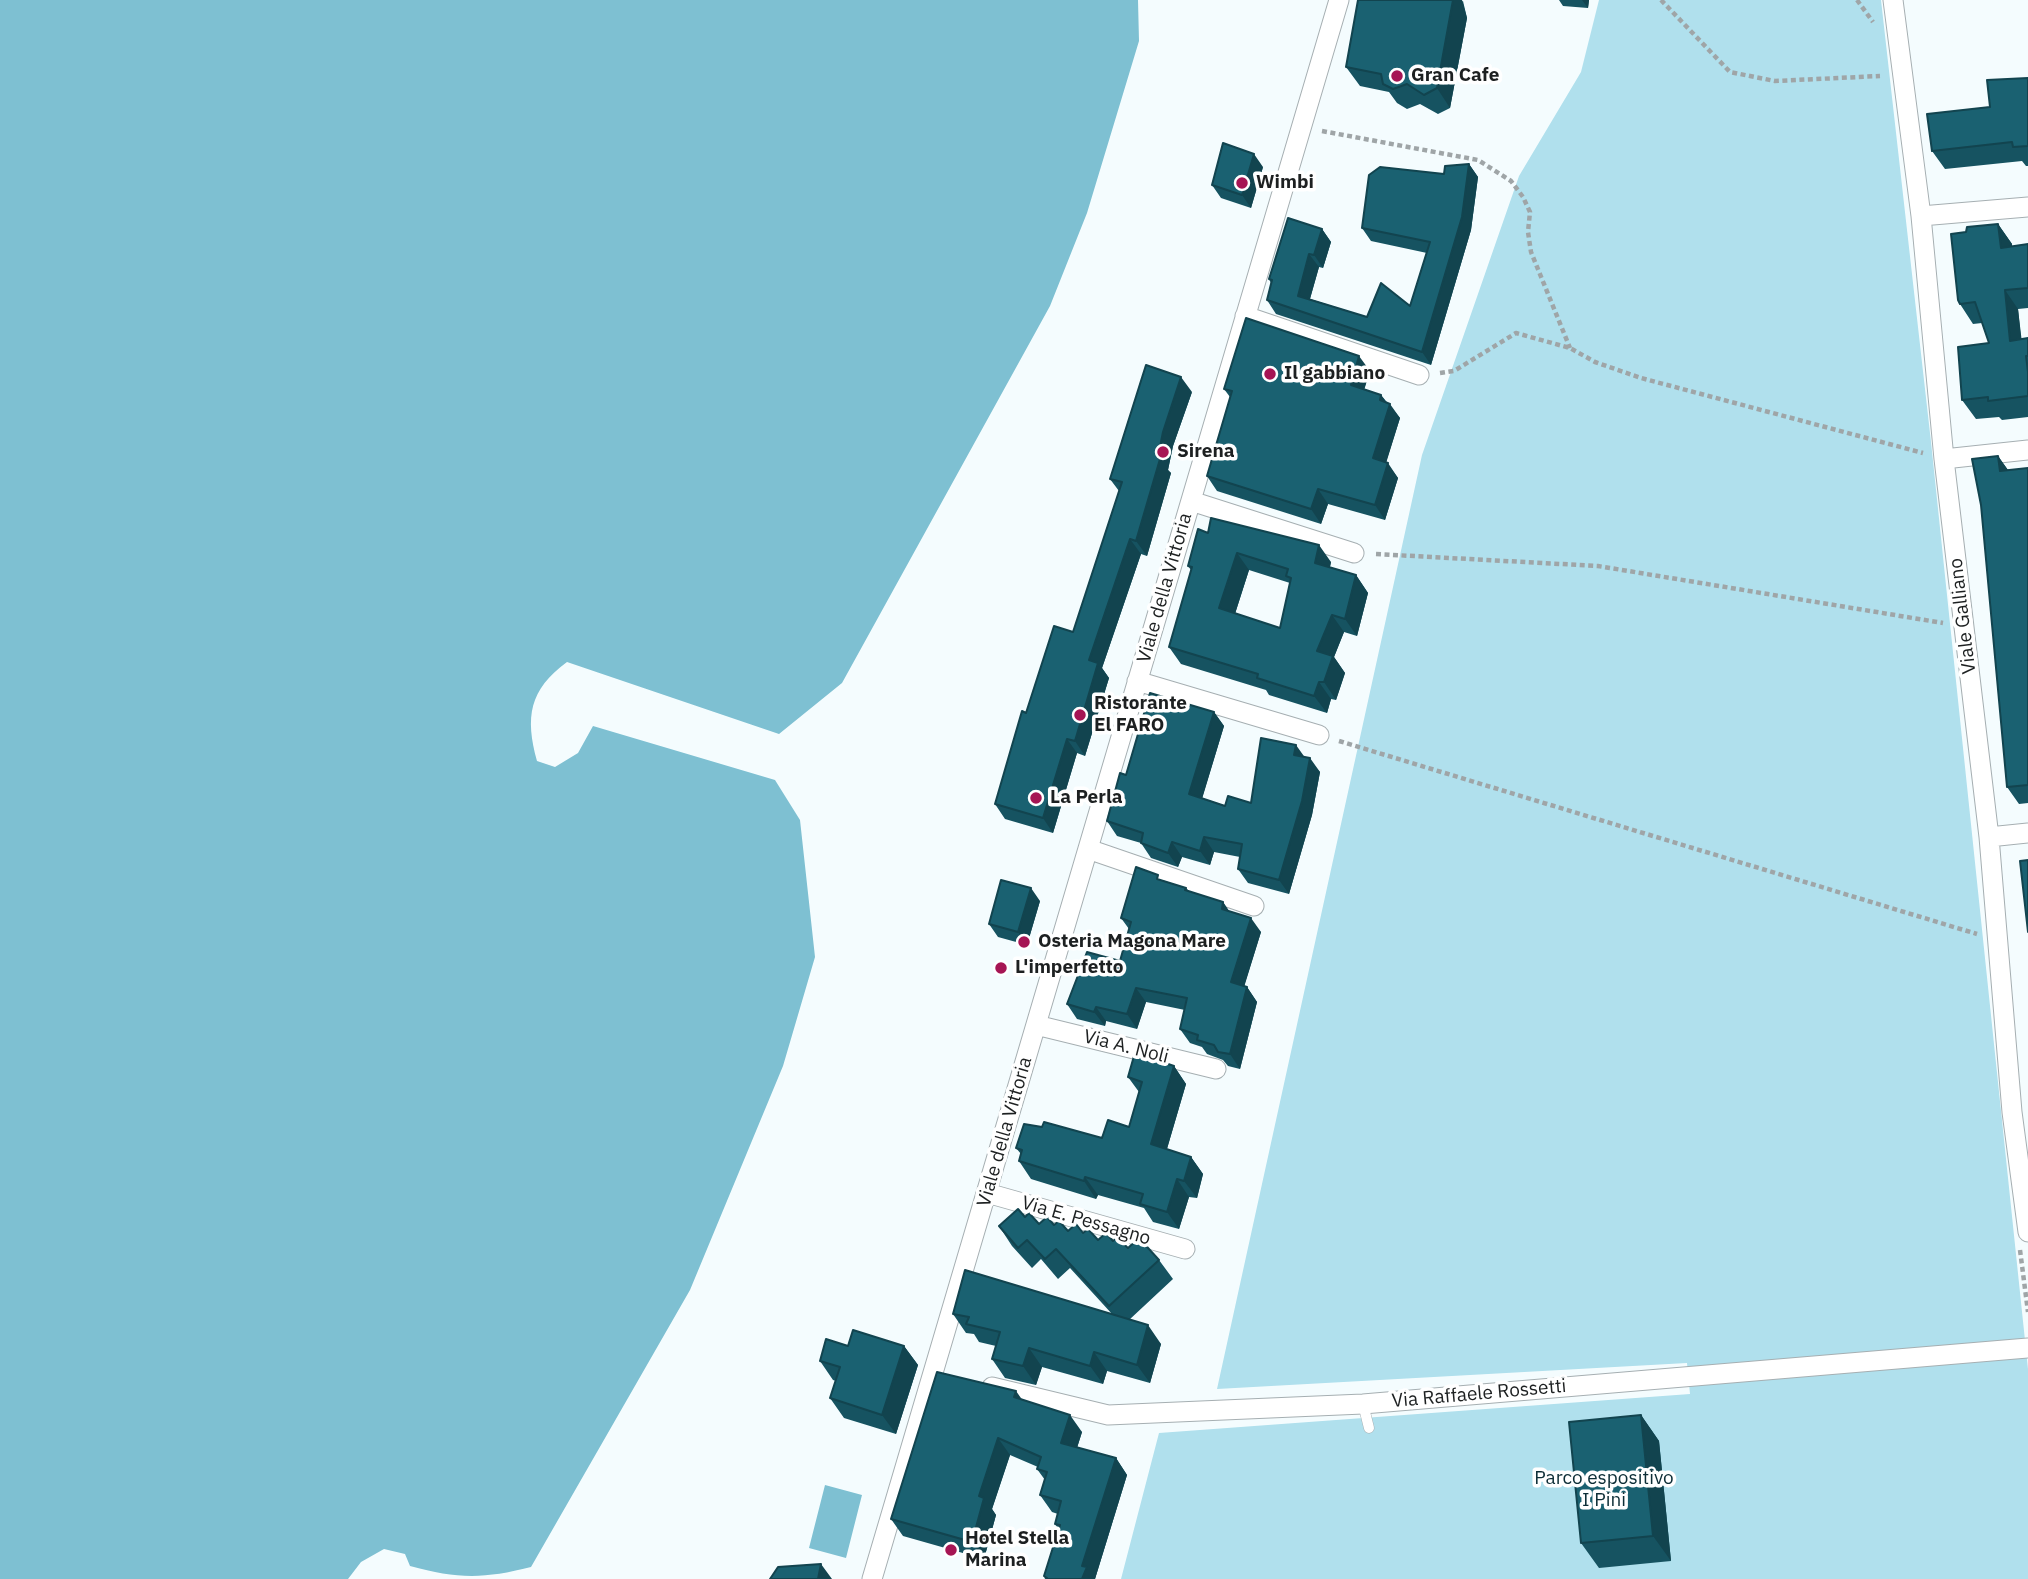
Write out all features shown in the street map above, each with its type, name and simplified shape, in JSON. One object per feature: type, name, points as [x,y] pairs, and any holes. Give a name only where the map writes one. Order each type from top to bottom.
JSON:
[{"type":"street","name":"Viale della Vittoria","points":[[872,1579],[940,1375],[987,1193],[1339,0]]},
{"type":"street","name":"Viale Galliano","points":[[1893,0],[1921,216],[1944,459],[2020,1111],[2028,1232]]},
{"type":"street","points":[[1921,216],[2028,207]]},
{"type":"street","points":[[1245,316],[1419,375]]},
{"type":"street","points":[[1944,459],[2028,450]]},
{"type":"street","points":[[1191,501],[1354,552]]},
{"type":"street","points":[[1137,681],[1319,735]]},
{"type":"street","points":[[1989,837],[2028,833]]},
{"type":"street","points":[[1088,849],[1254,906]]},
{"type":"street","name":"Via A. Noli","points":[[1036,1025],[1216,1069]]},
{"type":"street","name":"Via E. Pessagno","points":[[987,1193],[1185,1249]]},
{"type":"street","name":"Via Raffaele Rossetti","points":[[974,1383],[1108,1415],[1363,1404],[2028,1348]]},
{"type":"lane","points":[[1363,1404],[1368,1428]]},
{"type":"path","points":[[1661,0],[1730,72],[1775,81],[1880,76]]},
{"type":"path","points":[[1301,127],[1478,160],[1511,181],[1530,212],[1528,232],[1531,252],[1570,348]]},
{"type":"path","points":[[1419,375],[1454,371],[1516,332],[1570,348],[1595,362],[1641,378],[1944,459]]},
{"type":"path","points":[[1354,552],[1598,566],[1965,627]]},
{"type":"path","points":[[1319,735],[1998,940]]},
{"type":"green space","name":"Parco espositivo I Pini","points":[[1599,0],[1881,0],[1931,442],[2028,1369],[2028,1579],[1121,1579],[1159,1433],[1690,1394],[1687,1363],[1217,1389],[1422,455],[1519,176],[1581,72]]},
{"type":"shaded area","points":[[0,0],[1138,0],[1139,41],[1087,213],[1050,306],[842,683],[779,734],[567,662],[545,683],[533,706],[531,731],[537,761],[555,767],[578,753],[593,726],[775,780],[800,820],[815,957],[783,1066],[690,1290],[531,1567],[499,1574],[457,1575],[410,1566],[405,1554],[384,1549],[361,1562],[348,1579],[0,1579]]},
{"type":"shaded area","points":[[825,1485],[862,1495],[846,1558],[809,1548]]},
{"type":"building","points":[[1358,0],[1453,0],[1437,88],[1424,95],[1407,84],[1393,89],[1383,84],[1381,74],[1346,67]]},
{"type":"building","points":[[2028,78],[2028,146],[2013,147],[2012,142],[1932,151],[1927,114],[1990,107],[1987,80]]},
{"type":"building","points":[[1223,143],[1254,154],[1242,195],[1212,185]]},
{"type":"building","points":[[1469,164],[1462,217],[1422,352],[1267,300],[1272,280],[1269,279],[1288,218],[1322,229],[1314,255],[1309,254],[1298,296],[1367,317],[1381,283],[1410,306],[1430,242],[1362,228],[1369,175],[1380,167],[1444,174],[1445,166]]},
{"type":"building","points":[[1998,224],[2001,248],[2028,244],[2028,288],[2005,290],[2010,341],[2028,338],[2028,396],[1988,401],[1988,397],[1962,400],[1958,347],[1989,343],[1975,302],[1960,304],[1958,300],[1951,234],[1966,232],[1967,227]]},
{"type":"building","points":[[1246,318],[1359,356],[1351,385],[1381,395],[1380,400],[1390,404],[1373,458],[1388,463],[1375,505],[1318,489],[1311,509],[1207,476],[1232,391],[1224,389]]},
{"type":"building","points":[[1146,365],[1181,377],[1163,432],[1158,457],[1160,459],[1136,541],[1130,539],[1089,660],[1098,663],[1075,741],[1067,739],[1043,818],[995,804],[1022,711],[1026,713],[1054,626],[1073,632],[1122,482],[1110,479]]},
{"type":"building","points":[[1998,456],[2000,471],[2028,468],[2028,785],[2007,787],[1981,505],[1972,459]]},
{"type":"building","points":[[1211,518],[1319,545],[1315,563],[1356,575],[1345,619],[1332,615],[1317,651],[1333,656],[1324,682],[1319,682],[1314,696],[1257,678],[1258,674],[1169,647],[1192,567],[1188,566],[1198,529],[1208,533]],"holes":[[[1237,553],[1288,569],[1286,576],[1291,578],[1280,628],[1219,608]]]},
{"type":"building","points":[[1150,693],[1214,712],[1189,794],[1225,806],[1228,796],[1251,803],[1261,738],[1296,745],[1294,755],[1310,758],[1302,801],[1279,880],[1238,869],[1242,844],[1204,837],[1200,851],[1172,842],[1168,853],[1141,843],[1143,833],[1107,821],[1120,773],[1126,775]]},
{"type":"building","points":[[2028,860],[2028,932],[2020,861]]},
{"type":"building","points":[[1136,867],[1158,875],[1157,879],[1223,902],[1222,909],[1251,918],[1231,982],[1247,987],[1230,1054],[1218,1052],[1214,1045],[1197,1040],[1198,1035],[1180,1029],[1187,998],[1136,988],[1127,1014],[1096,1007],[1094,1012],[1067,1004],[1087,952],[1120,961],[1131,922],[1121,918]]},
{"type":"building","points":[[1001,880],[1031,888],[1018,932],[989,924]]},
{"type":"building","points":[[1134,1056],[1147,1060],[1148,1057],[1174,1066],[1151,1144],[1191,1157],[1184,1181],[1177,1179],[1167,1212],[1140,1204],[1143,1194],[1085,1177],[1084,1181],[1019,1161],[1022,1150],[1016,1148],[1024,1124],[1042,1127],[1044,1122],[1102,1138],[1108,1120],[1129,1127],[1142,1082],[1128,1077]]},
{"type":"building","points":[[1018,1209],[1025,1217],[1029,1213],[1039,1224],[1047,1217],[1054,1225],[1059,1221],[1068,1231],[1076,1224],[1083,1233],[1088,1229],[1098,1240],[1106,1233],[1113,1241],[1117,1238],[1128,1248],[1139,1238],[1159,1260],[1109,1306],[1056,1249],[1045,1259],[1027,1240],[1018,1248],[999,1226]]},
{"type":"building","points":[[965,1270],[1148,1325],[1137,1365],[1094,1352],[1090,1366],[1029,1348],[1023,1366],[992,1359],[1000,1332],[966,1324],[969,1317],[953,1314]]},
{"type":"building","points":[[853,1330],[904,1346],[882,1415],[830,1398],[840,1367],[820,1361],[826,1339],[848,1346]]},
{"type":"building","points":[[937,1372],[1016,1391],[1014,1397],[1070,1415],[1061,1443],[1116,1458],[1082,1566],[1087,1567],[1082,1579],[1047,1579],[1044,1576],[1060,1525],[1055,1524],[1061,1501],[1040,1495],[1047,1472],[1037,1469],[1041,1457],[998,1438],[979,1496],[984,1498],[972,1542],[891,1519]]},
{"type":"building","points":[[1641,1415],[1653,1536],[1581,1543],[1569,1422]]},
{"type":"building","points":[[821,1564],[818,1579],[770,1579],[778,1567]]},
{"type":"place","name":"Gran Cafe","points":[[1397,76]]},
{"type":"place","name":"Wimbi","points":[[1242,183]]},
{"type":"place","name":"Il gabbiano","points":[[1270,374]]},
{"type":"place","name":"Sirena","points":[[1163,452]]},
{"type":"place","name":"Ristorante El FARO","points":[[1080,715]]},
{"type":"place","name":"La Perla","points":[[1036,798]]},
{"type":"place","name":"Osteria Magona Mare","points":[[1024,942]]},
{"type":"place","name":"L'imperfetto","points":[[1001,968]]},
{"type":"place","name":"Hotel Stella Marina","points":[[951,1550]]}]
